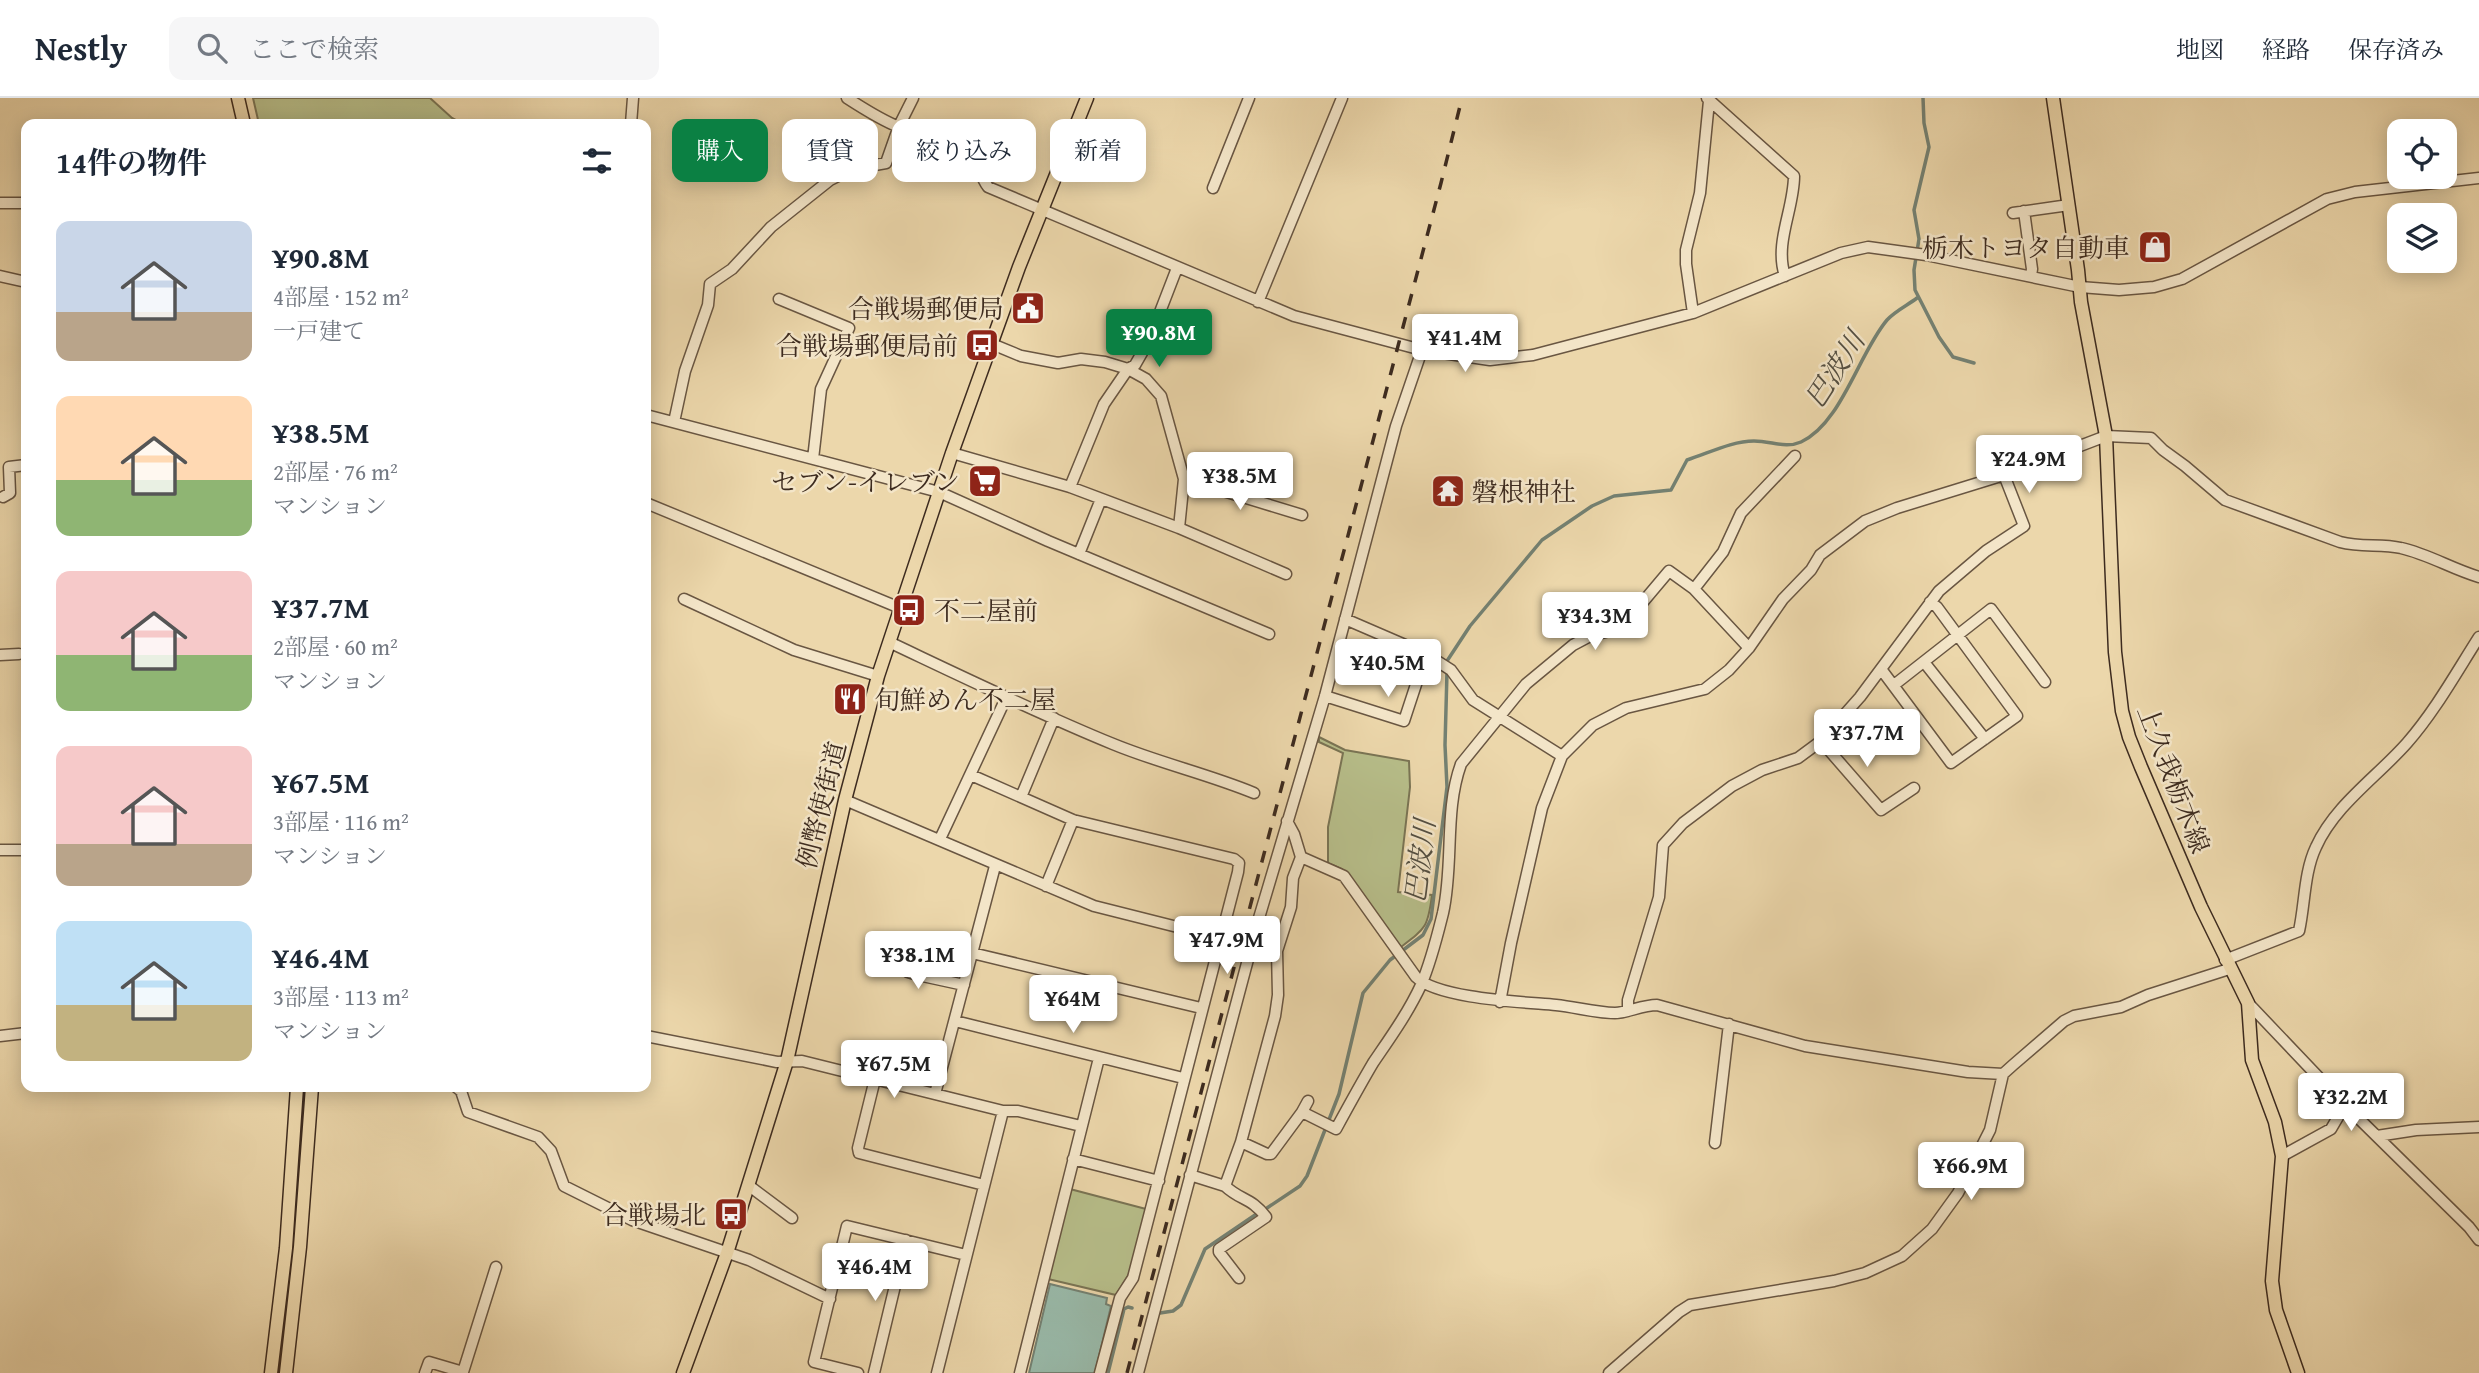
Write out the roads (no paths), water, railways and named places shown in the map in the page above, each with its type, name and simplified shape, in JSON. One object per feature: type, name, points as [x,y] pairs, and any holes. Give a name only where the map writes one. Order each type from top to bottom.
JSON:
[{"type":"main road","points":[[238,98],[243,119]]},
{"type":"main road","name":"例幣使街道","points":[[683,1373],[727,1253],[786,1061],[845,800],[888,642],[952,453],[1041,210],[1087,98]]},
{"type":"main road","name":"上久我栃木線","points":[[2053,98],[2081,302],[2106,436],[2115,652],[2122,711],[2141,767],[2227,964],[2248,1003],[2252,1060],[2275,1122],[2283,1156],[2272,1281],[2276,1310],[2298,1373]]},
{"type":"main road","points":[[271,1373],[286,1248],[297,1092]]},
{"type":"main road","points":[[286,1373],[300,1247],[312,1092]]},
{"type":"street","points":[[631,119],[633,98]]},
{"type":"street","points":[[847,98],[892,123]]},
{"type":"street","points":[[902,119],[913,98]]},
{"type":"street","points":[[1213,188],[1249,98]]},
{"type":"street","points":[[1258,302],[1342,98]]},
{"type":"street","points":[[1708,99],[1794,176],[1793,196],[1783,241],[1785,276]]},
{"type":"street","points":[[1693,313],[1686,250],[1700,193],[1708,99]]},
{"type":"street","points":[[674,422],[685,371],[708,305],[710,284],[732,269],[771,227],[830,180],[852,169],[886,163],[892,146]]},
{"type":"street","points":[[984,182],[988,187],[1258,302],[1324,325],[1422,350],[1478,360],[1517,358],[1594,341],[1693,313],[1841,253],[1868,247],[1923,255],[2080,287],[2119,290],[2168,284],[2199,270],[2327,199],[2355,192],[2479,178]]},
{"type":"street","points":[[0,204],[21,203]]},
{"type":"street","points":[[2031,276],[2032,269],[2018,212],[2069,205]]},
{"type":"street","points":[[1070,487],[1104,404],[1128,369],[1135,365],[1155,330],[1177,268]]},
{"type":"street","points":[[0,276],[21,281]]},
{"type":"street","points":[[779,299],[849,328],[818,398],[813,458]]},
{"type":"street","points":[[992,344],[1021,356],[1058,363],[1081,359],[1105,362],[1128,369],[1146,379],[1161,397],[1184,479],[1179,528]]},
{"type":"street","points":[[1138,1373],[1287,821],[1325,696],[1396,426],[1422,350]]},
{"type":"street","points":[[651,416],[939,492],[1269,634]]},
{"type":"street","points":[[1500,1002],[1542,808],[1562,756],[1593,725],[1626,708],[1705,689],[1749,649],[1783,599],[1811,570],[1820,555],[1865,521],[1897,508],[2004,475],[2106,436],[2151,438],[2225,500],[2357,547],[2396,547],[2417,552],[2479,578]]},
{"type":"street","points":[[952,453],[1070,487],[1179,528],[1286,574]]},
{"type":"street","points":[[1694,589],[1723,552],[1741,513],[1795,456]]},
{"type":"street","points":[[3,497],[10,493],[9,467],[21,466]]},
{"type":"street","points":[[1628,1010],[1628,999],[1659,897],[1663,845],[1702,807],[1732,786],[1762,770],[1798,758],[1821,741],[1881,669],[1938,591],[1958,573],[2024,527],[2004,475]]},
{"type":"street","points":[[1184,479],[1302,515]]},
{"type":"street","points":[[1079,554],[1101,499]]},
{"type":"street","points":[[651,505],[900,608]]},
{"type":"street","points":[[1303,1112],[1336,1129],[1422,982],[1444,908],[1455,780],[1461,764],[1526,684],[1573,645],[1624,625],[1669,571],[1694,589],[1749,649]]},
{"type":"street","points":[[684,599],[794,650],[878,676]]},
{"type":"street","points":[[1881,669],[1951,763],[2017,716],[1937,607],[1930,602]]},
{"type":"street","points":[[1894,685],[1991,609],[2045,682]]},
{"type":"street","points":[[1345,619],[1426,654],[1451,670],[1473,700],[1562,756]]},
{"type":"street","points":[[1609,1373],[1690,1305],[1834,1281],[1865,1273],[1902,1256],[1932,1230],[1958,1193],[1990,1130],[2003,1074],[2064,1021],[2074,1016],[2121,1007],[2299,931],[2312,857],[2331,820],[2410,740],[2479,637]]},
{"type":"street","points":[[888,642],[1006,698],[1115,745],[1255,793]]},
{"type":"street","points":[[0,655],[19,654]]},
{"type":"street","points":[[1325,696],[1404,721],[1426,654]]},
{"type":"street","points":[[1924,662],[1985,739]]},
{"type":"street","points":[[940,839],[1006,698]]},
{"type":"street","points":[[1021,797],[1054,718]]},
{"type":"street","points":[[1821,741],[1881,810],[1914,788]]},
{"type":"street","points":[[971,775],[1073,820],[1237,861],[1238,873],[1183,1078],[1159,1181],[1133,1278],[1120,1298],[1100,1373]]},
{"type":"street","points":[[845,800],[1094,906],[1221,938]]},
{"type":"street","points":[[1046,886],[1073,820]]},
{"type":"street","points":[[1225,1186],[1241,1142],[1275,1016],[1277,951],[1291,907],[1293,878],[1301,857],[1287,821]]},
{"type":"street","points":[[0,850],[21,850]]},
{"type":"street","points":[[1301,857],[1344,876],[1422,982],[1500,1002],[1557,1005],[1616,1013],[1657,1005],[1804,1046],[1958,1070],[2003,1074]]},
{"type":"street","points":[[936,1094],[995,866]]},
{"type":"street","points":[[972,953],[1201,1009]]},
{"type":"street","points":[[890,958],[918,975],[964,985]]},
{"type":"street","points":[[2248,1003],[2479,1240]]},
{"type":"street","points":[[955,1021],[1183,1078]]},
{"type":"street","points":[[1714,1143],[1729,1024]]},
{"type":"street","points":[[0,1036],[21,1034]]},
{"type":"street","points":[[651,1037],[777,1062],[802,1061],[1003,1111],[1018,1111],[1081,1126]]},
{"type":"street","points":[[1020,1373],[1099,1058]]},
{"type":"street","points":[[875,1079],[859,1153],[984,1185]]},
{"type":"street","points":[[461,1092],[468,1112],[538,1138],[551,1151],[564,1186],[632,1220],[749,1259],[830,1299]]},
{"type":"street","points":[[1241,1142],[1271,1154],[1303,1112],[1308,1101]]},
{"type":"street","points":[[2283,1156],[2331,1129],[2346,1105]]},
{"type":"street","points":[[937,1373],[1003,1111]]},
{"type":"street","points":[[2377,1136],[2416,1130],[2479,1127]]},
{"type":"street","points":[[1073,1159],[1159,1181]]},
{"type":"street","points":[[1190,1175],[1225,1186],[1258,1206],[1266,1217],[1219,1248],[1219,1252],[1239,1278]]},
{"type":"street","points":[[747,1185],[792,1218]]},
{"type":"street","points":[[858,1373],[814,1362],[847,1226],[966,1255]]},
{"type":"street","points":[[874,1373],[906,1240]]},
{"type":"street","points":[[425,1373],[429,1362],[463,1372],[496,1267]]},
{"type":"waterway","name":"巴波川","points":[[1923,98],[1929,147],[1914,210],[1919,239],[1914,270],[1915,290],[1939,337],[1953,357],[1974,363]]},
{"type":"waterway","name":"巴波川","points":[[1447,661],[1470,626],[1542,540],[1592,506],[1614,496],[1671,490],[1687,460],[1721,448],[1754,441],[1795,444],[1815,433],[1838,404],[1867,350],[1887,320],[1917,298]]},
{"type":"waterway","name":"巴波川","points":[[1267,1208],[1300,1186],[1307,1176],[1339,1094],[1363,993],[1390,960],[1423,935],[1431,919],[1447,787],[1447,672]]},
{"type":"waterway","name":"巴波川","points":[[1160,1313],[1173,1311],[1181,1305],[1205,1249],[1258,1213]]},
{"type":"waterway","name":"巴波川","points":[[1108,1373],[1124,1309],[1132,1308]]},
{"type":"railway","points":[[1127,1373],[1462,98]]},
{"type":"place","name":"栃木トヨタ自動車","points":[[2155,247]]},
{"type":"place","name":"合戦場郵便局","points":[[1028,308]]},
{"type":"place","name":"合戦場郵便局前","points":[[982,345]]},
{"type":"place","name":"セブン-イレブン","points":[[985,481]]},
{"type":"place","name":"磐根神社","points":[[1448,491]]},
{"type":"place","name":"不二屋前","points":[[909,610]]},
{"type":"place","name":"旬鮮めん不二屋","points":[[850,699]]},
{"type":"place","name":"合戦場北","points":[[731,1214]]}]
